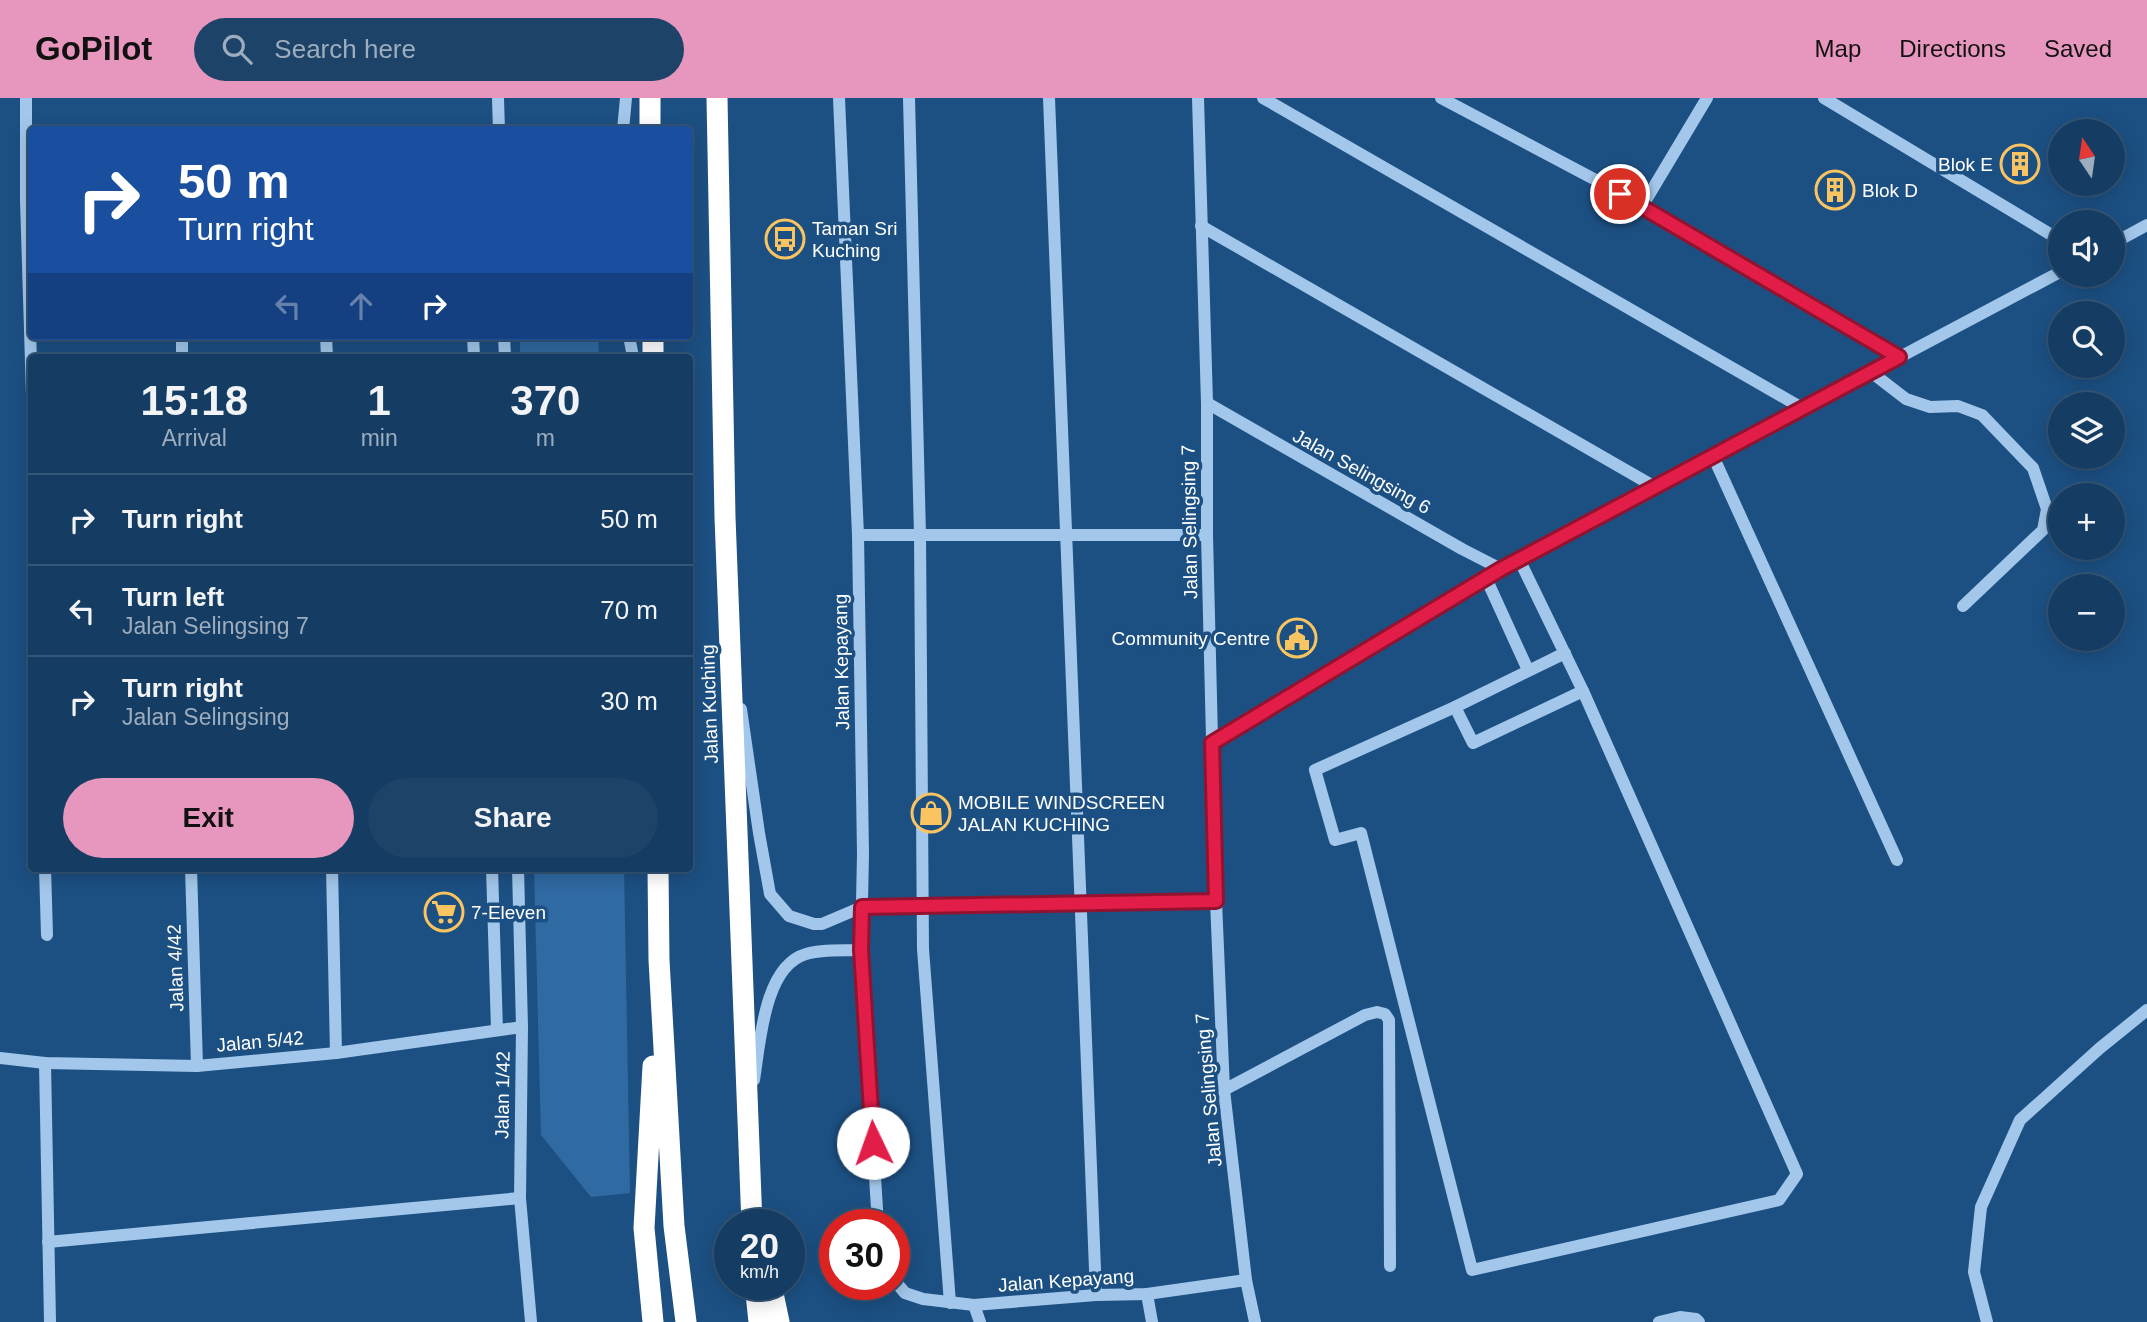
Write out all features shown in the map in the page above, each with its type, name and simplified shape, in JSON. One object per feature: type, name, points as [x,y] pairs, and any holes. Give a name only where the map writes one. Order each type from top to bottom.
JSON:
[{"type":"highway","points":[[650,98],[650,126]]},
{"type":"highway","name":"Jalan Kuching","points":[[717,98],[729,622],[751,1209]]},
{"type":"highway","points":[[657,872],[659,960],[674,1226],[686,1322]]},
{"type":"highway","points":[[653,1322],[644,1227],[659,960]]},
{"type":"highway","points":[[748,1168],[757,1209]]},
{"type":"highway","points":[[757,1300],[759,1322]]},
{"type":"highway","points":[[774,1300],[779,1322]]},
{"type":"street","points":[[26,98],[28,166]]},
{"type":"street","points":[[498,98],[499,126]]},
{"type":"street","points":[[623,126],[626,98]]},
{"type":"street","name":"Jalan Kepayang","points":[[839,98],[858,536],[861,950],[877,1209]]},
{"type":"street","points":[[909,98],[920,536],[923,949],[950,1304]]},
{"type":"street","points":[[1049,98],[1096,1295]]},
{"type":"street","name":"Jalan Selingsing 7","points":[[1198,98],[1207,403],[1216,901],[1224,1090],[1247,1280],[1255,1322]]},
{"type":"street","points":[[1263,98],[1802,408]]},
{"type":"street","points":[[1441,98],[1643,205],[1899,357]]},
{"type":"street","points":[[1643,205],[1707,98]]},
{"type":"street","points":[[1824,98],[2048,233]]},
{"type":"street","points":[[2125,237],[2147,225]]},
{"type":"street","points":[[1201,226],[1655,486]]},
{"type":"street","points":[[1212,743],[1501,569],[2048,278]]},
{"type":"street","points":[[1871,372],[1906,399],[1930,407],[1958,406],[1982,415],[2033,468],[2047,509],[2043,530],[1963,606]]},
{"type":"street","name":"Jalan Selingsing 6","points":[[1207,403],[1501,569]]},
{"type":"street","points":[[1713,456],[1897,860]]},
{"type":"street","points":[[858,536],[1208,535]]},
{"type":"street","points":[[1519,559],[1583,691],[1797,1174],[1779,1200],[1472,1270],[1361,833],[1335,840],[1315,770],[1455,707],[1564,653]]},
{"type":"street","points":[[1486,578],[1528,670]]},
{"type":"street","points":[[729,622],[770,894],[789,916],[822,924],[862,907],[1216,901]]},
{"type":"street","points":[[1455,707],[1473,743],[1583,691]]},
{"type":"street","points":[[45,872],[47,935]]},
{"type":"street","name":"Jalan 4/42","points":[[191,872],[197,1066]]},
{"type":"street","points":[[332,872],[336,1053]]},
{"type":"street","points":[[492,872],[497,1030]]},
{"type":"street","name":"Jalan 1/42","points":[[518,872],[523,1027],[520,1198],[531,1322]]},
{"type":"street","points":[[747,1121],[773,984],[796,957],[809,953],[861,950]]},
{"type":"street","points":[[1987,1322],[1974,1272],[1981,1208],[2020,1120],[2147,1010]]},
{"type":"street","points":[[1224,1090],[1365,1014],[1385,1014],[1389,1020],[1390,1266]]},
{"type":"street","name":"Jalan 5/42","points":[[0,1058],[45,1063],[197,1066],[336,1053],[523,1027]]},
{"type":"street","points":[[45,1063],[50,1322]]},
{"type":"street","points":[[48,1241],[520,1198]]},
{"type":"street","name":"Jalan Kepayang","points":[[910,1295],[950,1304],[974,1305],[1147,1293],[1247,1280]]},
{"type":"street","points":[[1147,1293],[1152,1322]]},
{"type":"street","points":[[974,1305],[980,1322]]},
{"type":"street","points":[[1658,1322],[1680,1317],[1696,1318],[1699,1322]]},
{"type":"shaded area","points":[[520,340],[598,340],[599,354],[520,354]]},
{"type":"shaded area","points":[[534,872],[624,872],[630,1193],[591,1197],[541,1135]]},
{"type":"place","name":"Blok E","points":[[2020,164]]},
{"type":"place","name":"Blok D","points":[[1835,190]]},
{"type":"place","name":"Taman Sri Kuching","points":[[785,239]]},
{"type":"place","name":"Community Centre","points":[[1297,638]]},
{"type":"place","name":"MOBILE WINDSCREEN JALAN KUCHING","points":[[931,813]]},
{"type":"place","name":"7-Eleven","points":[[444,912]]},
{"type":"route","points":[[873,1143],[861,950],[862,907],[1216,901],[1212,743],[1501,569],[1899,357],[1643,205],[1620,194]]}]
